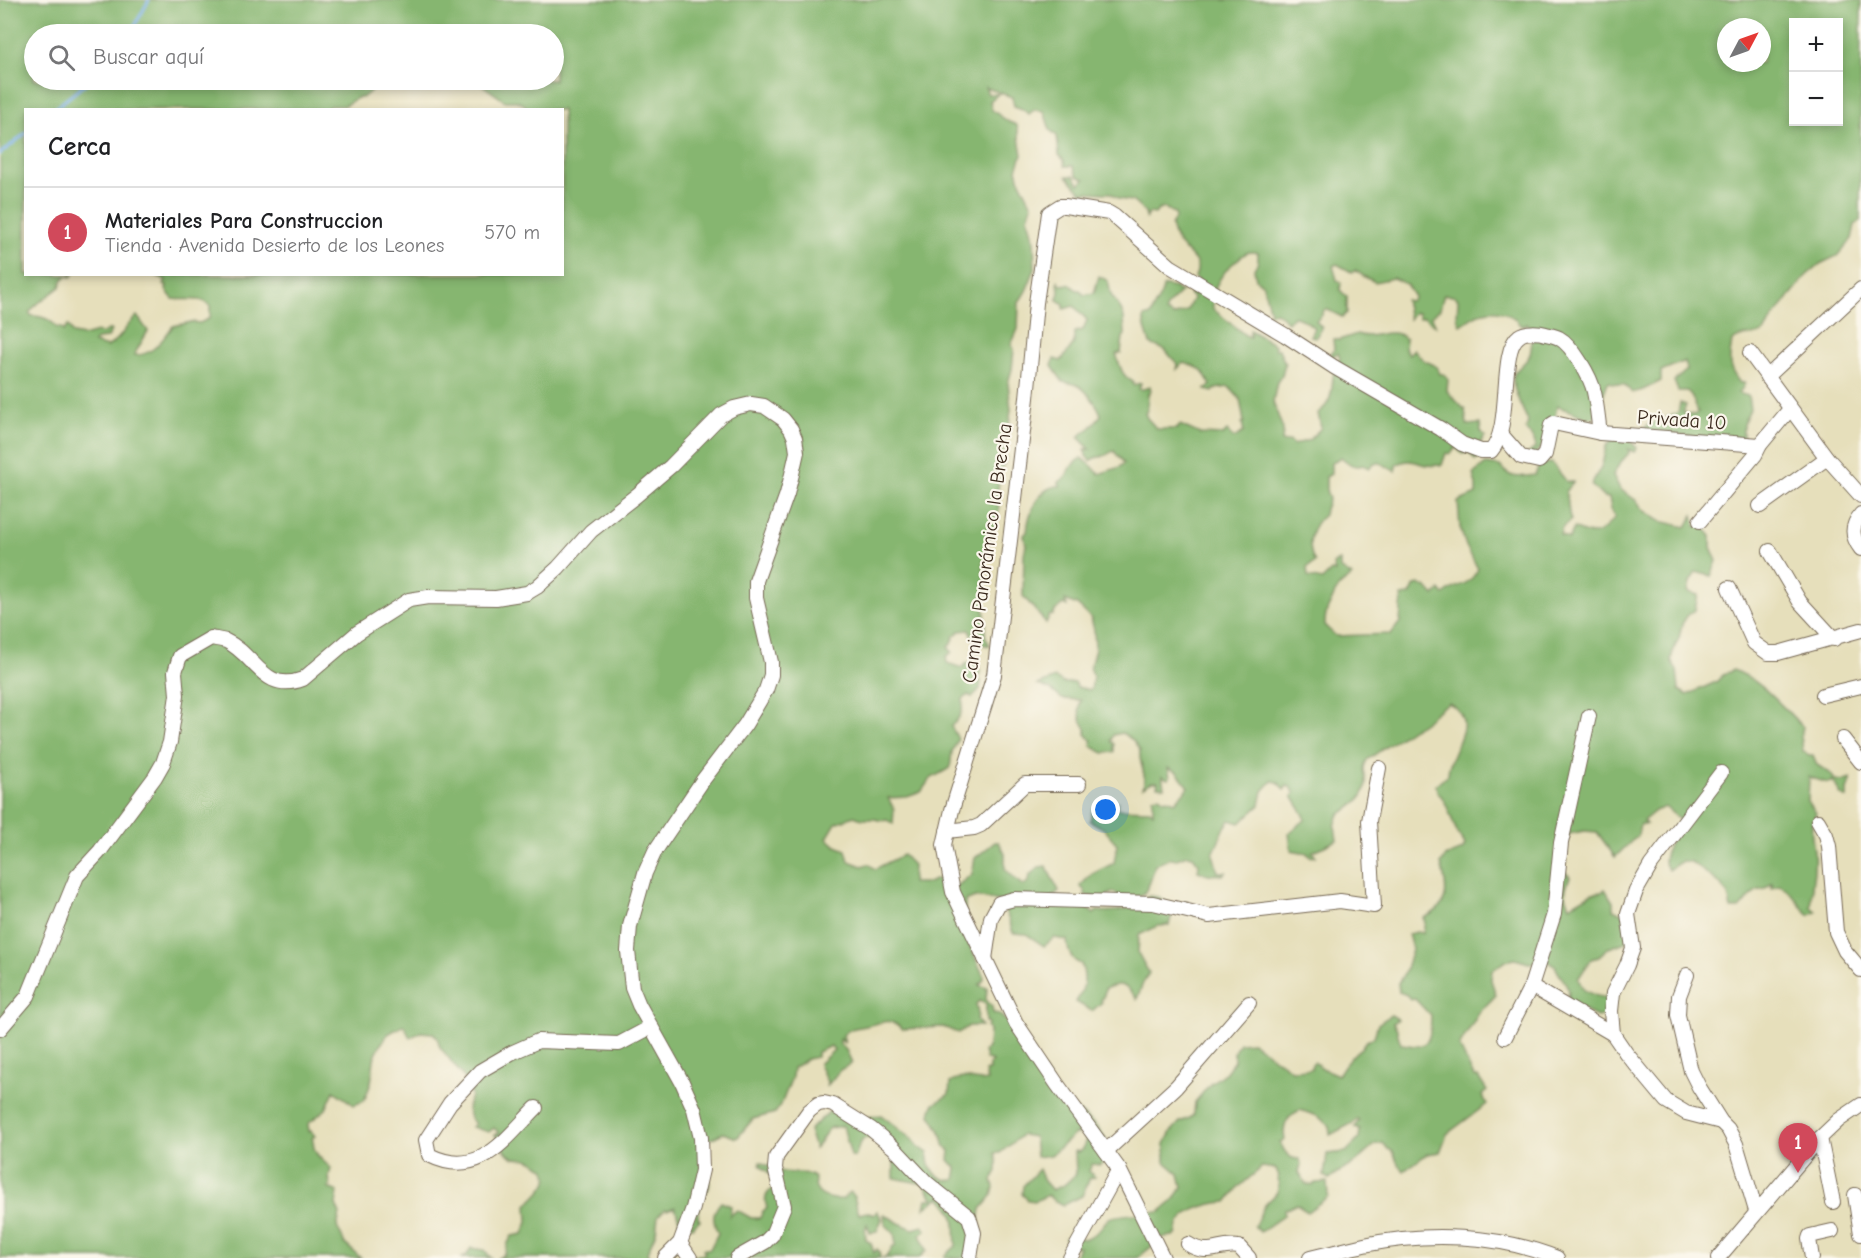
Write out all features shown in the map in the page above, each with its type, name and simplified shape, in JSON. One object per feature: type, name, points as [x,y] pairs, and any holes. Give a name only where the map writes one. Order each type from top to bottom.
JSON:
[{"type":"street","name":"Camino Panorámico la Brecha","points":[[1163,1258],[1119,1170],[1016,1023],[953,892],[944,845],[962,775],[994,675],[1048,213],[1060,206],[1065,206],[1109,213],[1170,266],[1462,444],[1481,451],[1491,451],[1500,434]]},
{"type":"street","points":[[1767,377],[1861,289]]},
{"type":"street","points":[[1500,434],[1513,343],[1519,336],[1527,333],[1542,333],[1561,339],[1582,364],[1594,389],[1600,433]]},
{"type":"street","points":[[1750,353],[1827,458],[1861,496]]},
{"type":"street","points":[[0,1029],[28,996],[78,876],[107,842],[163,763],[170,742],[177,695],[175,672],[180,656],[212,638],[225,641],[244,654],[264,675],[276,681],[293,682],[303,679],[357,633],[409,600],[428,597],[496,598],[527,592],[544,582],[591,531],[671,466],[721,415],[734,408],[751,404],[764,406],[783,419],[793,434],[797,452],[787,495],[756,581],[756,598],[771,662],[771,675],[766,690],[745,725],[703,780],[655,851],[645,873],[630,926],[628,951],[632,988],[639,1005],[682,1082],[701,1138],[702,1170],[693,1208],[680,1243],[665,1258]]},
{"type":"street","points":[[1700,520],[1790,409]]},
{"type":"street","name":"Privada 10","points":[[1500,434],[1521,457],[1539,461],[1545,454],[1551,424],[1557,423],[1600,433],[1760,445]]},
{"type":"street","points":[[1760,506],[1827,458]]},
{"type":"street","points":[[1861,514],[1853,526],[1853,532],[1854,539],[1861,549]]},
{"type":"street","points":[[1770,550],[1800,602],[1833,639]]},
{"type":"street","points":[[1729,588],[1754,643],[1768,653],[1778,653],[1861,630]]},
{"type":"street","points":[[1822,695],[1861,686]]},
{"type":"street","points":[[1505,1037],[1531,986],[1554,914],[1561,843],[1589,716]]},
{"type":"street","points":[[1843,739],[1861,762]]},
{"type":"street","points":[[985,959],[995,911],[999,903],[1014,899],[1153,903],[1209,916],[1340,901],[1374,906],[1369,820],[1379,768]]},
{"type":"street","points":[[1721,772],[1651,865],[1636,891],[1628,914],[1633,948],[1613,993],[1611,1023],[1613,1034],[1626,1053],[1666,1101],[1686,1113],[1721,1122]]},
{"type":"street","points":[[947,831],[981,825],[1025,784],[1079,784]]},
{"type":"street","points":[[1818,821],[1829,846],[1836,932],[1845,951],[1861,970]]},
{"type":"street","points":[[1687,975],[1679,996],[1678,1015],[1691,1071],[1736,1144],[1756,1211]]},
{"type":"street","points":[[1531,986],[1613,1034]]},
{"type":"street","points":[[1106,1150],[1176,1087],[1249,1003]]},
{"type":"street","points":[[536,1108],[503,1142],[481,1159],[463,1164],[440,1161],[429,1155],[426,1140],[450,1103],[480,1071],[511,1053],[538,1041],[619,1044],[651,1027]]},
{"type":"street","points":[[737,1258],[765,1242],[772,1235],[784,1206],[775,1168],[776,1157],[809,1111],[818,1104],[824,1103],[871,1129],[893,1147],[927,1183],[969,1216],[974,1233],[970,1258]]},
{"type":"street","points":[[1718,1258],[1820,1138],[1839,1120],[1861,1105]]},
{"type":"street","points":[[1820,1138],[1833,1202]]},
{"type":"street","points":[[1070,1258],[1119,1170]]},
{"type":"street","points":[[1856,1195],[1861,1234]]},
{"type":"street","points":[[1812,1258],[1810,1236],[1832,1231]]},
{"type":"street","points":[[1310,1258],[1367,1251],[1396,1240],[1460,1237],[1538,1250],[1557,1258]]},
{"type":"street","points":[[680,1243],[690,1258]]},
{"type":"street","points":[[1188,1244],[1195,1249],[1212,1252],[1239,1246],[1249,1258]]},
{"type":"street","points":[[1525,1258],[1538,1250]]},
{"type":"green space","points":[[0,0],[1861,0],[1860,221],[1855,225],[1852,239],[1837,256],[1820,264],[1806,276],[1764,332],[1736,338],[1732,341],[1731,368],[1740,383],[1745,383],[1738,393],[1748,396],[1750,409],[1743,424],[1743,443],[1642,430],[1648,425],[1678,413],[1680,403],[1686,405],[1683,413],[1694,415],[1698,412],[1691,395],[1687,391],[1678,391],[1674,381],[1687,370],[1685,361],[1661,371],[1661,381],[1632,393],[1625,385],[1608,382],[1595,417],[1588,419],[1557,406],[1555,417],[1541,448],[1528,459],[1529,453],[1536,447],[1534,440],[1526,430],[1528,421],[1517,396],[1513,377],[1530,354],[1534,331],[1528,324],[1521,326],[1511,316],[1493,311],[1480,314],[1460,325],[1457,317],[1458,300],[1456,297],[1444,294],[1440,309],[1431,316],[1436,326],[1424,317],[1419,318],[1418,313],[1414,313],[1409,319],[1405,300],[1410,301],[1414,297],[1406,284],[1393,278],[1375,282],[1355,270],[1353,273],[1337,264],[1333,266],[1337,280],[1341,283],[1340,290],[1347,297],[1347,313],[1342,317],[1324,310],[1316,321],[1322,328],[1316,337],[1310,336],[1314,328],[1306,321],[1293,316],[1288,322],[1276,312],[1267,314],[1270,312],[1263,285],[1256,279],[1254,269],[1258,262],[1258,253],[1255,252],[1244,254],[1226,270],[1216,287],[1213,301],[1213,309],[1245,335],[1250,337],[1250,330],[1275,345],[1275,349],[1279,349],[1285,364],[1277,382],[1273,402],[1283,429],[1282,442],[1290,441],[1293,445],[1309,440],[1321,428],[1318,413],[1329,401],[1334,373],[1340,359],[1338,353],[1327,358],[1334,350],[1333,339],[1339,340],[1357,334],[1369,336],[1388,333],[1400,335],[1406,339],[1405,348],[1409,354],[1414,349],[1423,360],[1433,364],[1440,374],[1444,374],[1448,379],[1447,391],[1465,410],[1467,425],[1480,424],[1481,432],[1485,437],[1480,444],[1480,458],[1475,460],[1469,452],[1462,454],[1456,447],[1451,454],[1446,453],[1442,465],[1408,461],[1396,465],[1396,471],[1380,463],[1374,463],[1369,468],[1363,465],[1353,465],[1341,457],[1331,463],[1331,474],[1326,477],[1329,499],[1324,515],[1315,525],[1310,543],[1315,562],[1307,568],[1308,577],[1322,580],[1331,571],[1335,572],[1333,564],[1340,561],[1340,568],[1352,576],[1338,587],[1326,613],[1325,626],[1336,636],[1391,634],[1400,622],[1402,596],[1410,595],[1415,585],[1420,584],[1426,587],[1434,596],[1440,590],[1444,595],[1474,576],[1478,569],[1460,528],[1458,502],[1476,494],[1473,474],[1486,464],[1500,466],[1508,474],[1520,477],[1535,475],[1540,464],[1552,463],[1567,482],[1573,482],[1566,492],[1571,520],[1562,528],[1560,535],[1569,539],[1574,528],[1596,534],[1615,518],[1609,498],[1603,497],[1591,485],[1602,465],[1606,446],[1614,434],[1630,441],[1637,448],[1634,452],[1628,449],[1629,453],[1613,475],[1620,489],[1637,501],[1643,510],[1660,521],[1686,527],[1693,515],[1696,527],[1703,523],[1705,516],[1713,518],[1705,529],[1711,536],[1711,547],[1717,561],[1711,576],[1696,572],[1690,582],[1688,592],[1698,595],[1695,610],[1682,624],[1671,660],[1677,670],[1679,690],[1687,695],[1716,682],[1733,670],[1753,680],[1771,694],[1803,727],[1801,735],[1803,751],[1813,755],[1817,765],[1830,773],[1835,780],[1851,779],[1847,798],[1841,795],[1833,781],[1828,783],[1809,777],[1808,801],[1816,813],[1812,827],[1814,873],[1811,907],[1816,912],[1809,915],[1788,890],[1780,885],[1772,888],[1772,883],[1765,889],[1756,891],[1739,909],[1731,909],[1728,895],[1720,884],[1691,862],[1682,861],[1668,870],[1664,861],[1665,855],[1680,820],[1665,807],[1655,811],[1643,821],[1646,824],[1640,824],[1638,835],[1615,857],[1597,832],[1584,831],[1569,834],[1562,869],[1570,877],[1566,891],[1570,906],[1592,893],[1602,892],[1605,889],[1613,902],[1613,909],[1624,914],[1631,940],[1606,949],[1599,957],[1591,959],[1578,979],[1584,990],[1609,998],[1605,1015],[1597,1017],[1567,1002],[1569,996],[1567,986],[1555,965],[1546,961],[1529,963],[1515,959],[1505,961],[1492,971],[1491,980],[1496,995],[1479,1013],[1459,1046],[1474,1077],[1478,1077],[1487,1091],[1482,1095],[1487,1104],[1447,1134],[1440,1152],[1427,1154],[1404,1171],[1393,1151],[1383,1143],[1375,1145],[1357,1161],[1329,1179],[1324,1176],[1327,1154],[1346,1152],[1359,1139],[1360,1129],[1355,1127],[1359,1120],[1357,1119],[1330,1135],[1329,1125],[1317,1116],[1300,1110],[1286,1122],[1285,1140],[1280,1143],[1289,1156],[1299,1159],[1301,1164],[1299,1173],[1306,1184],[1327,1182],[1328,1197],[1307,1212],[1297,1204],[1284,1210],[1284,1215],[1260,1232],[1254,1226],[1263,1208],[1277,1193],[1279,1184],[1276,1169],[1262,1167],[1239,1187],[1227,1202],[1203,1206],[1188,1214],[1178,1225],[1174,1236],[1164,1237],[1137,1258],[1074,1258],[1079,1247],[1068,1244],[1065,1238],[1072,1236],[1084,1239],[1097,1232],[1109,1218],[1160,1212],[1172,1202],[1182,1187],[1179,1174],[1165,1162],[1165,1144],[1171,1132],[1180,1122],[1194,1114],[1195,1102],[1211,1083],[1226,1072],[1234,1061],[1234,1052],[1239,1043],[1252,1042],[1292,1070],[1311,1069],[1314,1062],[1338,1075],[1365,1042],[1374,1037],[1378,1024],[1391,1015],[1398,1019],[1393,1023],[1401,1044],[1421,1045],[1428,1039],[1431,1016],[1415,999],[1410,1000],[1407,995],[1399,992],[1398,983],[1405,972],[1412,949],[1408,934],[1423,933],[1425,922],[1423,918],[1432,914],[1443,903],[1446,889],[1441,864],[1445,857],[1463,850],[1465,844],[1460,838],[1436,785],[1448,775],[1449,765],[1461,736],[1463,719],[1449,703],[1367,760],[1364,767],[1366,783],[1361,798],[1339,814],[1335,826],[1337,840],[1312,852],[1316,856],[1310,857],[1307,853],[1291,850],[1289,833],[1305,820],[1304,815],[1292,796],[1295,793],[1290,787],[1287,786],[1284,790],[1278,782],[1272,781],[1263,791],[1260,805],[1240,823],[1230,820],[1225,827],[1213,854],[1218,872],[1226,872],[1223,875],[1198,871],[1199,864],[1193,856],[1187,855],[1177,859],[1171,858],[1155,865],[1148,888],[1140,897],[1116,903],[1117,894],[1113,892],[1102,899],[1085,895],[1085,891],[1080,886],[1092,874],[1114,863],[1117,844],[1104,829],[1090,821],[1093,809],[1118,802],[1117,809],[1150,810],[1153,813],[1153,797],[1159,796],[1175,802],[1189,787],[1177,772],[1168,768],[1170,777],[1168,779],[1162,776],[1164,787],[1157,786],[1158,782],[1152,782],[1143,787],[1140,751],[1133,740],[1122,733],[1113,735],[1111,741],[1114,744],[1114,752],[1104,753],[1091,746],[1092,741],[1086,734],[1080,714],[1081,700],[1062,699],[1051,690],[1038,685],[1055,678],[1063,683],[1075,683],[1077,687],[1091,690],[1093,677],[1090,667],[1095,649],[1091,618],[1077,605],[1065,600],[1067,606],[1063,604],[1053,615],[1049,616],[1046,623],[1023,596],[1026,545],[1024,535],[1027,532],[1032,509],[1046,490],[1060,486],[1059,482],[1081,458],[1099,474],[1120,467],[1124,463],[1114,451],[1090,461],[1086,456],[1085,449],[1090,449],[1078,437],[1091,427],[1101,415],[1100,412],[1092,398],[1081,387],[1063,382],[1052,366],[1054,359],[1061,361],[1074,343],[1074,332],[1083,330],[1087,320],[1074,306],[1064,309],[1064,304],[1057,300],[1058,280],[1061,285],[1069,284],[1084,295],[1094,293],[1099,276],[1108,281],[1111,295],[1121,309],[1124,318],[1125,335],[1121,353],[1116,354],[1123,373],[1133,382],[1133,385],[1141,383],[1139,389],[1150,386],[1151,391],[1148,394],[1145,413],[1157,429],[1177,429],[1180,425],[1200,434],[1223,435],[1227,431],[1234,438],[1244,432],[1242,423],[1244,422],[1240,399],[1229,387],[1215,389],[1213,392],[1205,390],[1211,385],[1200,370],[1183,363],[1177,369],[1178,365],[1165,350],[1150,344],[1144,317],[1151,315],[1163,287],[1182,291],[1167,306],[1166,312],[1173,316],[1187,311],[1193,298],[1189,294],[1201,287],[1195,277],[1196,262],[1179,244],[1173,233],[1171,226],[1175,214],[1165,208],[1158,210],[1155,214],[1149,213],[1146,218],[1145,212],[1132,201],[1119,199],[1111,193],[1081,192],[1067,176],[1074,176],[1079,184],[1085,179],[1077,176],[1073,166],[1065,166],[1064,160],[1059,155],[1057,136],[1050,130],[1044,111],[1034,110],[1029,114],[1014,106],[1012,97],[985,87],[988,94],[998,94],[990,101],[992,110],[1017,125],[1022,155],[1017,169],[1020,181],[1032,205],[1028,218],[1034,241],[1035,269],[1019,302],[1018,329],[1011,345],[1014,349],[1008,383],[1011,410],[1003,449],[1006,457],[1000,474],[997,497],[999,510],[983,563],[985,635],[990,646],[976,643],[969,630],[960,631],[953,637],[948,647],[952,652],[946,657],[947,663],[962,668],[967,663],[976,661],[981,673],[977,677],[981,681],[980,689],[972,697],[968,695],[963,699],[961,714],[951,726],[958,739],[952,752],[950,768],[930,779],[921,792],[907,797],[888,798],[894,809],[893,824],[887,820],[854,816],[836,823],[827,838],[836,846],[846,850],[849,861],[862,866],[868,864],[875,869],[903,855],[913,865],[912,883],[928,883],[947,877],[957,886],[972,874],[975,858],[995,842],[999,842],[1005,854],[1005,869],[1023,886],[1039,867],[1047,866],[1059,891],[1052,897],[1082,904],[1094,914],[1097,911],[1125,909],[1149,896],[1159,897],[1170,905],[1172,914],[1169,925],[1158,926],[1139,935],[1138,953],[1149,973],[1137,999],[1130,990],[1115,985],[1105,989],[1102,1002],[1092,1011],[1076,1002],[1083,988],[1084,974],[1081,964],[1070,955],[1067,940],[1054,938],[1044,946],[1026,934],[1013,933],[1000,901],[975,897],[965,901],[965,929],[968,942],[984,977],[979,985],[987,988],[986,1000],[992,1006],[993,1013],[999,1014],[1021,1036],[1057,1096],[1091,1121],[1098,1129],[1108,1146],[1109,1156],[1100,1165],[1092,1164],[1089,1171],[1095,1177],[1090,1178],[1082,1196],[1064,1205],[1048,1195],[1035,1201],[1028,1200],[1022,1194],[1023,1186],[1039,1169],[1044,1181],[1052,1190],[1064,1185],[1076,1174],[1075,1151],[1080,1152],[1083,1149],[1086,1139],[1082,1134],[1075,1134],[1051,1155],[1036,1157],[1034,1137],[1022,1135],[1000,1153],[995,1153],[997,1171],[992,1180],[994,1187],[992,1196],[981,1209],[978,1231],[970,1258],[945,1258],[956,1246],[953,1215],[940,1197],[925,1208],[927,1199],[934,1199],[924,1184],[894,1178],[894,1160],[885,1139],[865,1138],[860,1143],[855,1157],[851,1156],[843,1126],[829,1128],[815,1149],[809,1130],[836,1106],[861,1118],[881,1115],[928,1153],[929,1164],[935,1173],[944,1179],[955,1180],[957,1169],[949,1160],[950,1151],[944,1145],[941,1133],[930,1114],[933,1105],[949,1094],[950,1083],[961,1078],[987,1080],[985,1071],[989,1071],[989,1065],[993,1062],[986,1059],[984,1051],[988,1048],[987,1026],[989,1023],[986,1022],[986,1004],[979,1001],[976,1004],[977,1021],[982,1026],[969,1026],[958,1033],[943,1027],[903,1029],[888,1022],[849,1030],[843,1035],[845,1044],[840,1038],[840,1044],[846,1050],[852,1063],[840,1070],[826,1087],[827,1082],[819,1064],[834,1050],[831,1046],[817,1052],[817,1057],[807,1059],[793,1068],[792,1077],[781,1105],[775,1113],[753,1119],[737,1138],[723,1133],[706,1141],[702,1166],[710,1181],[709,1188],[701,1200],[698,1218],[700,1220],[692,1227],[681,1226],[675,1207],[665,1209],[658,1216],[656,1232],[647,1253],[650,1258],[498,1258],[505,1254],[512,1236],[523,1234],[528,1222],[527,1205],[543,1188],[548,1176],[546,1171],[530,1160],[509,1155],[495,1135],[499,1133],[494,1128],[489,1132],[472,1127],[475,1124],[467,1108],[471,1096],[469,1084],[440,1047],[433,1033],[420,1032],[410,1038],[404,1025],[388,1034],[379,1047],[374,1060],[371,1083],[364,1101],[354,1105],[334,1091],[326,1109],[308,1124],[309,1132],[311,1131],[315,1136],[312,1138],[315,1151],[331,1168],[328,1188],[338,1192],[336,1205],[340,1214],[337,1227],[345,1244],[361,1258],[0,1258]]},
{"type":"green space","points":[[760,1162],[783,1172],[803,1173],[815,1178],[816,1189],[827,1198],[843,1199],[850,1192],[854,1197],[859,1214],[867,1212],[874,1215],[877,1211],[882,1219],[877,1231],[870,1233],[867,1224],[865,1230],[866,1240],[871,1243],[874,1253],[877,1249],[879,1251],[880,1258],[684,1258],[705,1254],[703,1249],[710,1249],[718,1233],[714,1216],[721,1202],[731,1206],[730,1216],[737,1210],[751,1218],[760,1218],[767,1208],[765,1201],[767,1195],[776,1186]]},
{"type":"green space","points":[[884,1214],[913,1229],[923,1226],[926,1230],[920,1235],[927,1250],[919,1258],[883,1258],[896,1245],[894,1233],[885,1224]]},
{"type":"green space","points":[[471,1248],[484,1250],[491,1258],[462,1258]]},
{"type":"waterway","points":[[136,24],[149,0]]},
{"type":"waterway","points":[[55,108],[78,90]]},
{"type":"waterway","points":[[0,154],[24,135]]},
{"type":"place","name":"Materiales Para Construccion","points":[[1798,1173]]}]
